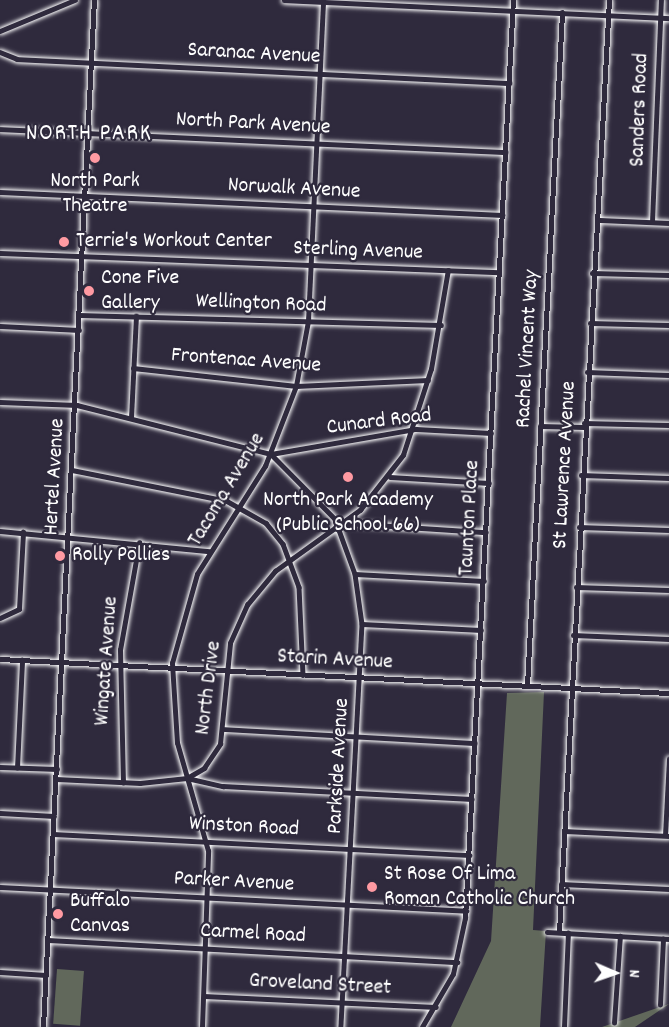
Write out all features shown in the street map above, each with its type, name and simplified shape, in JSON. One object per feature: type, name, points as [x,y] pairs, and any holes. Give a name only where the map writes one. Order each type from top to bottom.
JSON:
[{"type":"street","points":[[53,0],[57,8]]},
{"type":"street","points":[[0,31],[75,0]]},
{"type":"street","name":"Hertel Avenue","points":[[43,1027],[63,662],[94,0]]},
{"type":"street","points":[[284,0],[669,18]]},
{"type":"street","name":"Taunton Place","points":[[422,1027],[436,1007],[457,962],[466,911],[513,0]]},
{"type":"street","name":"St Lawrence Avenue","points":[[559,932],[592,273],[600,220],[609,0]]},
{"type":"street","name":"Sanders Road","points":[[651,222],[661,0]]},
{"type":"street","name":"Tacoma Avenue","points":[[202,1027],[208,897],[205,839],[172,717],[172,668],[186,601],[209,551],[271,454],[296,386],[308,321],[323,1]]},
{"type":"street","name":"Rachel Vincent Way","points":[[527,686],[562,13]]},
{"type":"street","name":"Saranac Avenue","points":[[0,51],[12,59],[509,83]]},
{"type":"street","name":"North Park Avenue","points":[[0,129],[505,152]]},
{"type":"street","points":[[0,192],[85,196]]},
{"type":"street","name":"Norwalk Avenue","points":[[85,196],[502,215]]},
{"type":"street","points":[[600,220],[669,223]]},
{"type":"street","name":"Sterling Avenue","points":[[0,253],[310,267],[499,272]]},
{"type":"street","points":[[345,524],[390,477],[414,430],[441,326],[448,270]]},
{"type":"street","points":[[592,273],[669,275]]},
{"type":"street","name":"Wellington Road","points":[[79,315],[441,326]]},
{"type":"street","points":[[131,418],[136,316]]},
{"type":"street","points":[[590,323],[669,325]]},
{"type":"street","points":[[0,326],[79,330]]},
{"type":"street","name":"Frontenac Avenue","points":[[133,368],[296,386],[428,380]]},
{"type":"street","points":[[587,372],[669,375]]},
{"type":"street","name":"Parkside Avenue","points":[[0,402],[75,405],[271,454],[324,503],[339,528],[355,574],[362,624],[341,1027]]},
{"type":"street","points":[[540,426],[669,425]]},
{"type":"street","name":"Cunard Road","points":[[271,454],[414,430],[491,433]]},
{"type":"street","points":[[72,470],[239,506],[272,529],[291,559],[304,612],[303,675]]},
{"type":"street","points":[[581,475],[669,477]]},
{"type":"street","points":[[390,477],[489,483]]},
{"type":"street","points":[[345,524],[486,532]]},
{"type":"street","name":"North Drive","points":[[187,778],[212,760],[223,729],[226,671],[232,635],[244,609],[267,578],[291,559],[345,524]]},
{"type":"street","points":[[579,527],[669,530]]},
{"type":"street","points":[[0,531],[69,534],[209,551]]},
{"type":"street","points":[[0,618],[19,609],[23,532]]},
{"type":"street","name":"Wingate Avenue","points":[[123,783],[120,665],[139,543]]},
{"type":"street","points":[[355,574],[484,581]]},
{"type":"street","points":[[576,587],[669,590]]},
{"type":"street","points":[[362,624],[481,630]]},
{"type":"street","points":[[573,635],[669,639]]},
{"type":"street","name":"Starin Avenue","points":[[0,659],[669,693]]},
{"type":"street","points":[[17,768],[22,660]]},
{"type":"street","points":[[223,729],[475,743]]},
{"type":"street","points":[[564,831],[667,836],[669,759]]},
{"type":"street","points":[[0,767],[57,770]]},
{"type":"street","points":[[57,779],[123,783],[187,778],[224,786],[472,799]]},
{"type":"street","points":[[0,813],[54,816]]},
{"type":"street","name":"Winston Road","points":[[53,834],[205,839],[469,855]]},
{"type":"street","points":[[561,884],[669,890]]},
{"type":"street","name":"Parker Avenue","points":[[0,887],[466,911]]},
{"type":"street","points":[[547,932],[666,939],[660,1005]]},
{"type":"street","points":[[564,1027],[568,933]]},
{"type":"street","points":[[614,1023],[620,936]]},
{"type":"street","name":"Carmel Road","points":[[48,940],[457,962]]},
{"type":"street","points":[[0,972],[46,975]]},
{"type":"street","name":"Groveland Street","points":[[204,996],[436,1007]]},
{"type":"green space","points":[[544,692],[533,930],[546,931],[540,1027],[451,1027],[491,941],[507,693]]},
{"type":"green space","points":[[57,969],[84,971],[80,1026],[53,1024]]},
{"type":"green space","points":[[669,1004],[635,1027],[602,1027],[660,1007]]},
{"type":"place","name":"North Park Theatre","points":[[95,158]]},
{"type":"place","name":"Terrie's Workout Center","points":[[64,242]]},
{"type":"place","name":"Cone Five Gallery","points":[[89,291]]},
{"type":"place","name":"North Park Academy (Public School 66)","points":[[348,477]]},
{"type":"place","name":"Rolly Pollies","points":[[60,556]]},
{"type":"place","name":"St Rose Of Lima Roman Catholic Church","points":[[372,887]]},
{"type":"place","name":"Buffalo Canvas","points":[[58,914]]},
{"type":"district","name":"NORTH PARK","points":[[89,135]]}]
